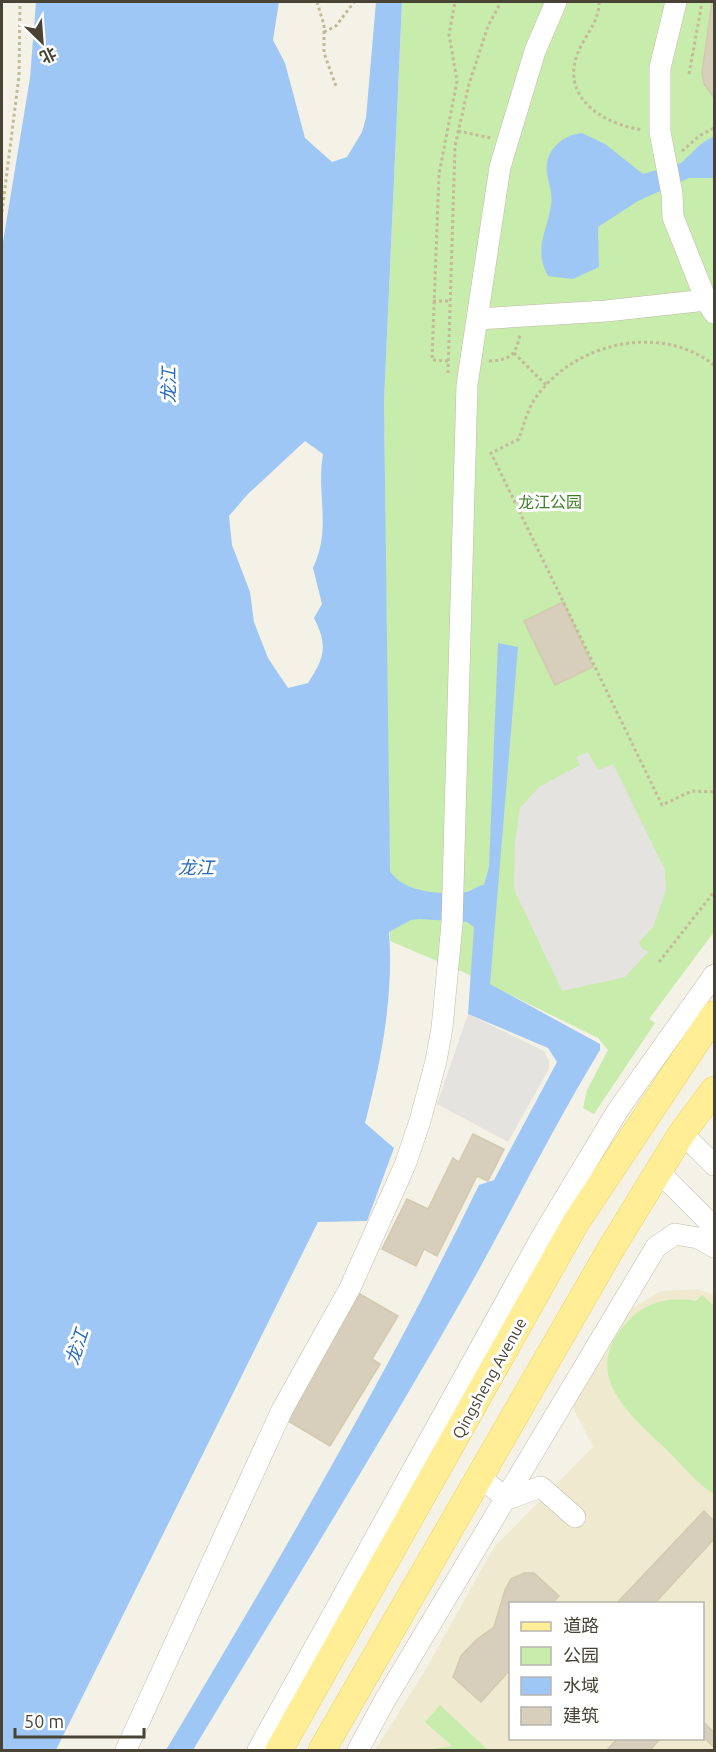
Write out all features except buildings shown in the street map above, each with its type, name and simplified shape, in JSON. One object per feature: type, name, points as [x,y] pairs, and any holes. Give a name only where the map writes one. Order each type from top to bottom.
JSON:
[{"type":"main road","name":"Qingsheng Avenue","points":[[279,1750],[576,1222],[714,1015]]},
{"type":"main road","points":[[322,1750],[658,1171],[682,1133],[714,1090]]},
{"type":"street","points":[[126,1750],[282,1410],[350,1288],[405,1165],[420,1121],[442,1028],[452,924],[464,424],[470,362],[490,224],[507,141],[535,51],[556,2]]},
{"type":"street","points":[[477,319],[710,307],[673,217],[670,157],[660,132],[660,68],[676,2]]},
{"type":"street","points":[[258,1750],[541,1238],[618,1110],[714,975]]},
{"type":"street","points":[[682,1133],[714,1165]]},
{"type":"street","points":[[658,1171],[714,1227]]},
{"type":"street","points":[[358,1750],[385,1700],[656,1247],[675,1234],[698,1238],[714,1248]]},
{"type":"street","points":[[480,1478],[507,1499]]},
{"type":"street","points":[[507,1499],[541,1487],[575,1517]]},
{"type":"path","points":[[2,212],[19,76],[20,2]]},
{"type":"path","points":[[317,2],[323,16],[324,53],[336,86]]},
{"type":"path","points":[[324,32],[336,26],[354,2]]},
{"type":"path","points":[[448,361],[432,360],[433,301],[440,174],[457,81],[449,34],[455,2]]},
{"type":"path","points":[[599,2],[597,18],[576,58],[575,79],[582,99],[598,114],[622,126],[660,132]]},
{"type":"path","points":[[689,74],[702,2]]},
{"type":"path","points":[[670,157],[714,128]]},
{"type":"path","points":[[458,131],[507,141]]},
{"type":"path","points":[[433,301],[450,301]]},
{"type":"path","points":[[470,362],[511,357],[517,350],[522,318]]},
{"type":"path","points":[[714,365],[707,359],[666,344],[642,342],[620,344],[596,351],[572,363],[546,385],[533,402],[519,439],[491,453],[662,805],[692,791],[714,792]]},
{"type":"path","points":[[514,353],[546,385]]},
{"type":"path","points":[[659,962],[714,892]]},
{"type":"shaded area","points":[[588,752],[598,770],[613,764],[665,870],[666,890],[653,927],[639,942],[642,949],[649,951],[625,977],[562,991],[514,889],[515,843],[520,808],[539,787],[580,765],[576,757]]},
{"type":"shaded area","points":[[468,1014],[544,1051],[549,1061],[549,1069],[508,1142],[437,1104]]},
{"type":"shaded area","points":[[698,1289],[714,1295],[714,1750],[375,1750],[423,1674],[494,1547],[593,1447],[572,1406],[629,1310],[661,1291]]},
{"type":"green space","name":"龙江公园","points":[[402,2],[714,2],[714,932],[649,1019],[655,1023],[594,1114],[583,1108],[587,1090],[608,1050],[598,1038],[470,975],[390,941],[384,402]]},
{"type":"green space","points":[[702,1295],[714,1306],[714,1494],[696,1480],[638,1422],[614,1392],[608,1375],[608,1358],[614,1339],[636,1314],[660,1302],[696,1301]]},
{"type":"green space","points":[[440,1705],[488,1750],[427,1750],[452,1746],[425,1722]]},
{"type":"water","name":"龙江","points":[[36,2],[279,2],[273,40],[285,63],[305,138],[332,162],[347,157],[362,132],[366,118],[376,2],[402,2],[384,402],[390,871],[404,884],[424,891],[466,892],[484,885],[489,867],[498,643],[518,647],[490,984],[600,1044],[600,1050],[434,1349],[193,1750],[166,1750],[368,1401],[479,1185],[494,1180],[557,1062],[548,1048],[468,1014],[474,927],[467,922],[419,919],[411,920],[389,932],[390,980],[385,1029],[365,1123],[394,1148],[367,1221],[318,1222],[56,1750],[2,1750],[2,248],[30,78]],"holes":[[[305,441],[323,454],[321,469],[322,539],[313,568],[322,604],[314,618],[321,636],[323,651],[318,666],[308,683],[288,688],[268,658],[254,622],[250,592],[232,545],[229,516],[247,495]]]},
{"type":"water","points":[[582,133],[605,144],[643,174],[681,163],[701,144],[714,136],[714,178],[689,178],[638,201],[598,227],[599,267],[573,279],[548,276],[541,248],[551,201],[547,173],[548,158],[551,151],[561,141]]}]
